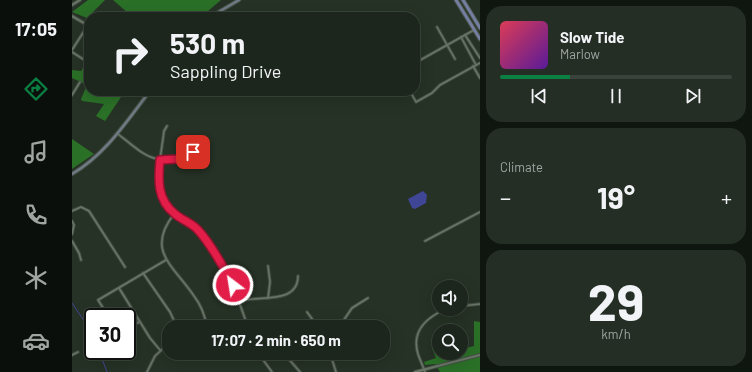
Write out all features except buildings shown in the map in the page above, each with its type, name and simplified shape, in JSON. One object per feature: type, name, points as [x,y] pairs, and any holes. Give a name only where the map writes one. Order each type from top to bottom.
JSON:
[{"type":"main road","points":[[219,12],[239,0]]},
{"type":"main road","points":[[456,0],[480,39]]},
{"type":"main road","points":[[463,0],[480,29],[474,30]]},
{"type":"main road","points":[[72,174],[95,158],[118,134],[146,96]]},
{"type":"street","points":[[72,5],[80,0]]},
{"type":"street","points":[[72,16],[84,23]]},
{"type":"street","points":[[437,27],[455,59]]},
{"type":"street","points":[[420,60],[474,30]]},
{"type":"street","points":[[84,32],[72,51],[84,60]]},
{"type":"street","points":[[465,35],[480,58]]},
{"type":"street","points":[[461,37],[476,65]]},
{"type":"street","points":[[413,96],[416,102],[432,93],[440,85],[480,63]]},
{"type":"street","points":[[473,66],[480,78]]},
{"type":"street","points":[[72,95],[80,82]]},
{"type":"street","points":[[167,126],[164,131],[160,160],[160,190],[164,202],[174,214],[198,231],[232,282],[246,320]]},
{"type":"street","points":[[118,134],[143,154],[160,160],[177,159],[193,152]]},
{"type":"street","points":[[72,211],[81,207],[87,208],[125,267]]},
{"type":"street","points":[[425,241],[480,212]]},
{"type":"street","points":[[174,214],[167,224],[162,237],[162,247],[166,260],[198,301],[205,320]]},
{"type":"street","points":[[72,222],[74,225],[72,234]]},
{"type":"street","points":[[72,241],[81,260]]},
{"type":"street","points":[[103,308],[98,300],[166,260]]},
{"type":"street","points":[[268,266],[270,282],[268,298]]},
{"type":"street","points":[[143,273],[170,312],[174,320]]},
{"type":"street","points":[[230,279],[238,274],[240,276],[232,282]]},
{"type":"street","points":[[240,301],[252,298],[279,298],[290,292],[296,284],[298,276]]},
{"type":"street","points":[[119,288],[139,322],[160,350],[150,362],[147,372]]},
{"type":"street","points":[[344,320],[352,308],[368,298]]},
{"type":"street","points":[[468,305],[480,304]]},
{"type":"street","points":[[307,312],[313,320]]},
{"type":"street","points":[[424,371],[416,349],[419,331],[428,318],[432,316]]},
{"type":"street","points":[[72,355],[78,352]]},
{"type":"street","points":[[415,372],[424,371],[480,355]]},
{"type":"street","points":[[263,360],[272,372]]},
{"type":"street","points":[[289,360],[298,371]]},
{"type":"street","points":[[332,360],[336,372]]},
{"type":"green space","points":[[88,0],[105,0],[93,12],[84,12],[84,17],[72,12]]},
{"type":"green space","points":[[113,0],[221,0],[207,12],[127,12]]},
{"type":"green space","points":[[84,66],[84,84],[72,78],[72,70],[81,71]]},
{"type":"green space","points":[[84,92],[84,96],[122,96],[105,121],[96,116],[104,104],[82,101],[81,99]]},
{"type":"green space","points":[[72,139],[94,154],[72,169]]},
{"type":"green space","points":[[474,321],[480,322],[480,372],[440,372],[435,364],[425,365],[424,362],[432,359],[468,360],[468,347],[474,346]]},
{"type":"shaded area","points":[[423,191],[427,195],[426,203],[415,209],[412,208],[408,199]]},
{"type":"waterway","points":[[72,303],[84,321]]},
{"type":"waterway","points":[[102,360],[107,372]]},
{"type":"route","points":[[193,152],[177,159],[160,160],[159,182],[161,195],[164,202],[174,214],[194,226],[198,231],[233,285]]}]
